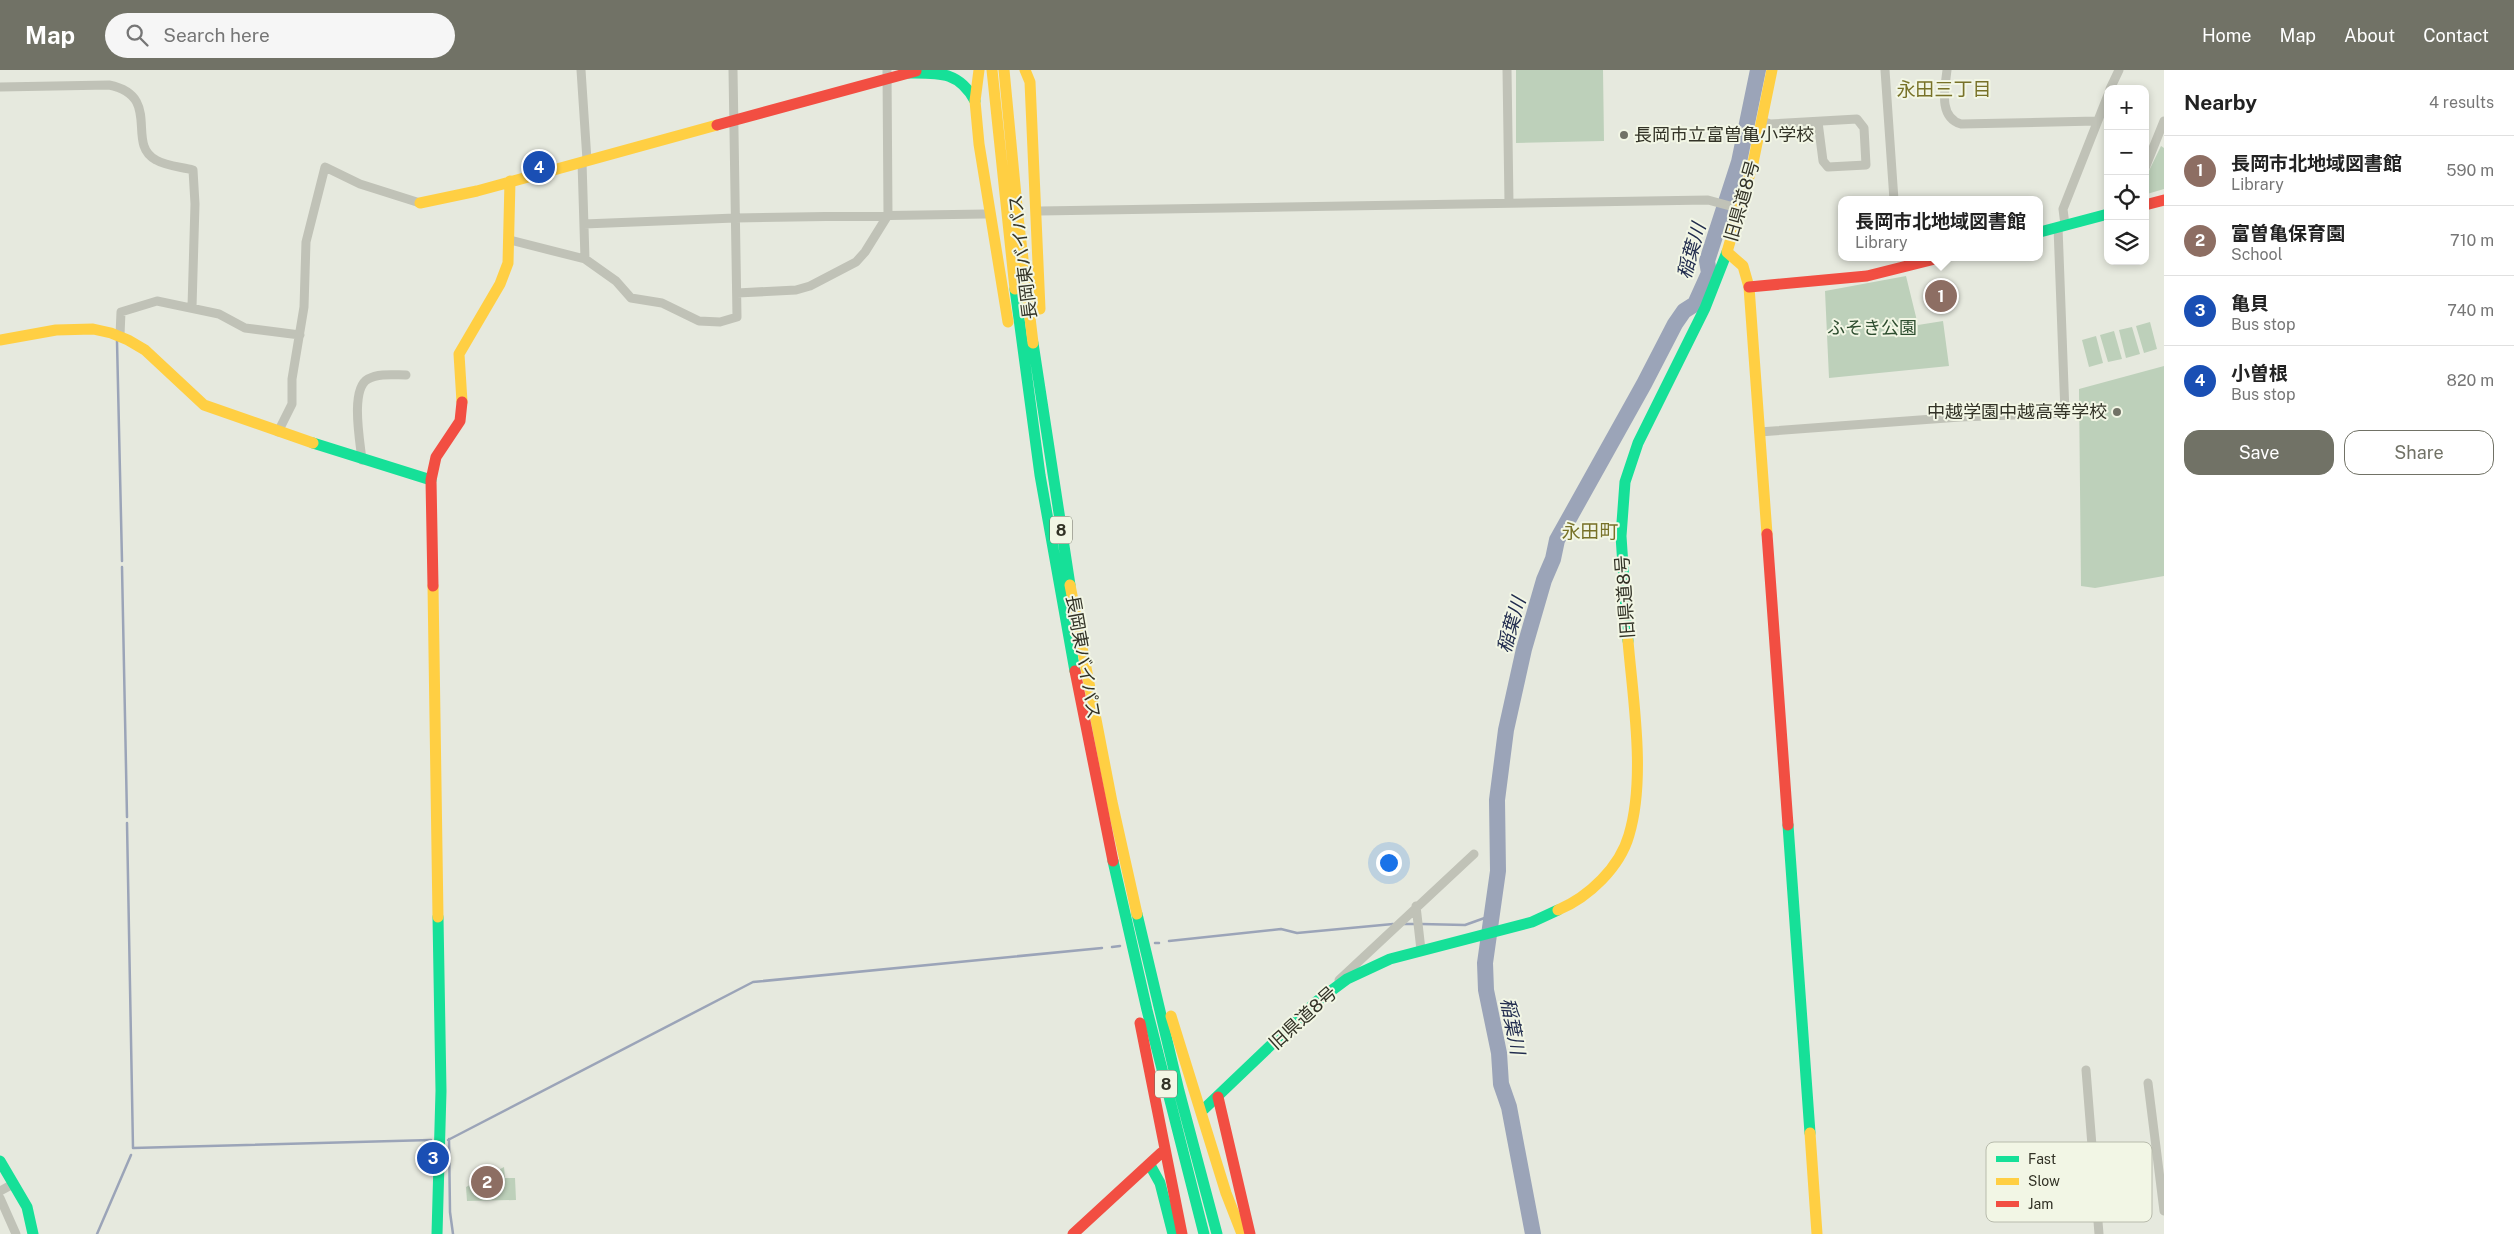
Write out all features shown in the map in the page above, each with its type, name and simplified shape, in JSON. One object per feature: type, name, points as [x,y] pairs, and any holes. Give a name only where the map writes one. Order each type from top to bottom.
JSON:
[{"type":"main road","points":[[908,73],[920,70]]},
{"type":"main road","name":"8","points":[[979,70],[975,101],[989,213],[1018,380],[1052,547]]},
{"type":"main road","name":"長岡東バイパス","points":[[992,70],[1002,110],[1069,576],[1107,780],[1144,946],[1217,1234]]},
{"type":"main road","name":"長岡東バイパス","points":[[1004,70],[1002,110],[1014,288],[1052,547],[1075,683],[1128,935],[1204,1234]]},
{"type":"main road","name":"8","points":[[1025,70],[1030,82],[1038,291],[1047,391],[1060,476],[1069,576]]},
{"type":"main road","points":[[1030,82],[1032,70]]},
{"type":"main road","name":"旧県道8号","points":[[1204,1109],[1317,1001],[1346,979],[1365,969],[1421,950],[1504,930],[1561,912],[1584,897],[1612,868],[1627,841],[1636,814],[1638,777],[1621,536],[1625,482],[1638,443],[1705,308],[1727,252],[1741,209],[1772,70]]},
{"type":"main road","points":[[420,203],[585,161],[733,120],[887,74],[942,72],[956,76],[971,92],[975,101]]},
{"type":"main road","points":[[437,1234],[440,1092],[431,480],[436,457],[460,421],[462,402],[459,354],[502,278],[508,263],[510,181]]},
{"type":"main road","points":[[2149,204],[2164,200]]},
{"type":"main road","points":[[2043,231],[2104,215]]},
{"type":"main road","points":[[1727,252],[1736,256],[1745,267],[1749,287],[1817,1234]]},
{"type":"main road","points":[[1749,287],[1838,280],[1898,263],[1913,261]]},
{"type":"main road","points":[[0,340],[60,328],[99,330],[120,335],[145,350],[192,396],[204,404],[278,432],[362,460],[431,480]]},
{"type":"main road","points":[[1128,935],[1133,987],[1182,1234]]},
{"type":"main road","points":[[1144,946],[1159,976],[1226,1194],[1242,1234]]},
{"type":"main road","points":[[1218,1097],[1250,1234]]},
{"type":"main road","points":[[1073,1234],[1161,1154]]},
{"type":"main road","points":[[0,1161],[27,1207],[33,1234]]},
{"type":"main road","points":[[1150,1164],[1160,1183],[1173,1234]]},
{"type":"street","points":[[581,70],[585,161],[585,259]]},
{"type":"street","points":[[510,240],[585,259],[616,281],[631,298],[662,303],[699,321],[720,322],[737,317],[733,70]]},
{"type":"street","points":[[1507,70],[1508,203]]},
{"type":"street","points":[[1885,70],[1894,196]]},
{"type":"street","points":[[1947,70],[1944,104],[1949,117],[1954,122],[1961,124],[2096,120]]},
{"type":"street","points":[[2112,85],[2119,70]]},
{"type":"street","points":[[737,293],[796,290],[810,286],[856,262],[866,252],[888,215],[887,74]]},
{"type":"street","points":[[0,87],[109,85],[135,97],[139,106],[144,146],[149,155],[156,160],[193,170],[196,204],[192,307]]},
{"type":"street","points":[[1759,432],[1960,418],[2065,413],[2063,209],[2078,175],[2096,120],[2104,103]]},
{"type":"street","points":[[1762,121],[1770,124],[1853,119],[1860,121],[1864,128],[1866,165],[1831,169],[1826,165],[1823,161],[1818,122]]},
{"type":"street","points":[[2149,158],[2164,121]]},
{"type":"street","points":[[278,432],[292,404],[292,379],[304,307],[306,242],[325,167],[360,184],[420,203]]},
{"type":"street","points":[[1040,211],[1708,200],[1741,209]]},
{"type":"street","points":[[584,224],[735,218],[985,214]]},
{"type":"street","points":[[120,335],[121,312],[157,301],[219,314],[245,328],[300,335]]},
{"type":"street","points":[[362,460],[358,400],[360,387],[370,378],[406,375]]},
{"type":"street","points":[[1317,1001],[1416,906],[1474,854]]},
{"type":"street","points":[[1416,906],[1421,950]]},
{"type":"street","points":[[2086,1070],[2092,1142]]},
{"type":"street","points":[[2148,1083],[2164,1211]]},
{"type":"street","points":[[0,1191],[13,1184]]},
{"type":"street","points":[[0,1198],[16,1234]]},
{"type":"green space","points":[[1516,70],[1603,70],[1604,141],[1516,143]]},
{"type":"green space","points":[[2161,146],[2164,148],[2164,189],[2149,193],[2149,171]]},
{"type":"green space","name":"ふそき公園","points":[[1906,276],[1918,325],[1943,321],[1949,366],[1829,378],[1825,291]]},
{"type":"green space","points":[[2150,322],[2157,349],[2144,353],[2136,326]]},
{"type":"green space","points":[[2132,327],[2140,354],[2126,358],[2119,330]]},
{"type":"green space","points":[[2114,331],[2122,359],[2108,362],[2100,335]]},
{"type":"green space","points":[[2096,336],[2103,363],[2089,367],[2082,340]]},
{"type":"green space","points":[[2164,366],[2164,576],[2095,588],[2081,586],[2079,389]]},
{"type":"green space","points":[[504,1167],[505,1178],[515,1178],[516,1200],[467,1201],[466,1187]]},
{"type":"waterway","name":"稲葉川","points":[[1533,1234],[1509,1107],[1501,1084],[1499,1053],[1486,990],[1485,963],[1498,871],[1497,800],[1506,730],[1524,649],[1544,580],[1553,559],[1557,540],[1644,384],[1675,324],[1684,311],[1695,304],[1709,273],[1707,261],[1739,162],[1758,70]]},
{"type":"waterway","points":[[117,341],[122,561]]},
{"type":"waterway","points":[[122,567],[127,817]]},
{"type":"waterway","points":[[127,823],[133,1148],[431,1140]]},
{"type":"waterway","points":[[1421,924],[1465,925],[1493,915]]},
{"type":"waterway","points":[[1169,941],[1281,929],[1297,933],[1393,924]]},
{"type":"waterway","points":[[1404,924],[1416,924]]},
{"type":"waterway","points":[[1112,947],[1120,946]]},
{"type":"waterway","points":[[448,1140],[753,982],[1102,948]]},
{"type":"waterway","points":[[449,1139],[450,1212],[453,1234]]},
{"type":"waterway","points":[[97,1234],[131,1155]]},
{"type":"traffic: fast","points":[[908,73],[939,74],[955,79],[969,91],[975,101]]},
{"type":"traffic: fast","points":[[2043,231],[2104,215]]},
{"type":"traffic: fast","points":[[1628,641],[1621,536],[1625,482],[1638,443],[1705,308],[1727,252]]},
{"type":"traffic: fast","points":[[1015,289],[1040,475],[1075,671]]},
{"type":"traffic: fast","points":[[1033,343],[1070,585]]},
{"type":"traffic: fast","points":[[313,443],[431,480]]},
{"type":"traffic: fast","points":[[1788,825],[1810,1133]]},
{"type":"traffic: fast","points":[[1113,861],[1147,1010],[1204,1234]]},
{"type":"traffic: fast","points":[[1204,1109],[1316,1002],[1347,979],[1390,959],[1532,922],[1558,910]]},
{"type":"traffic: fast","points":[[1137,914],[1179,1091],[1217,1234]]},
{"type":"traffic: fast","points":[[437,1234],[441,1091],[438,917]]},
{"type":"traffic: fast","points":[[0,1161],[27,1207],[33,1234]]},
{"type":"traffic: fast","points":[[1150,1165],[1160,1183],[1173,1234]]},
{"type":"traffic: slow","points":[[979,70],[975,101],[979,144],[1008,322]]},
{"type":"traffic: slow","points":[[992,70],[1015,289]]},
{"type":"traffic: slow","points":[[1004,70],[1018,217],[1033,343]]},
{"type":"traffic: slow","points":[[1025,70],[1030,82],[1040,309]]},
{"type":"traffic: slow","points":[[1727,252],[1753,163],[1772,70]]},
{"type":"traffic: slow","points":[[420,203],[477,191],[717,125]]},
{"type":"traffic: slow","points":[[462,402],[459,354],[500,284],[508,263],[510,181]]},
{"type":"traffic: slow","points":[[1727,252],[1743,266],[1749,287],[1767,534]]},
{"type":"traffic: slow","points":[[0,340],[56,330],[93,329],[111,333],[145,350],[204,405],[313,443]]},
{"type":"traffic: slow","points":[[1070,585],[1112,802],[1137,914]]},
{"type":"traffic: slow","points":[[433,586],[438,917]]},
{"type":"traffic: slow","points":[[1558,910],[1581,897],[1602,880],[1625,847],[1629,835],[1637,789],[1637,739],[1628,641]]},
{"type":"traffic: slow","points":[[1171,1016],[1226,1193],[1242,1234]]},
{"type":"traffic: slow","points":[[1810,1133],[1817,1234]]},
{"type":"traffic: jam","points":[[717,125],[916,71]]},
{"type":"traffic: jam","points":[[2149,204],[2164,200]]},
{"type":"traffic: jam","points":[[1749,287],[1867,276],[1927,261]]},
{"type":"traffic: jam","points":[[433,586],[431,480],[436,457],[460,421],[462,402]]},
{"type":"traffic: jam","points":[[1767,534],[1788,825]]},
{"type":"traffic: jam","points":[[1075,671],[1113,861]]},
{"type":"traffic: jam","points":[[1140,1023],[1182,1234]]},
{"type":"traffic: jam","points":[[1218,1097],[1250,1234]]},
{"type":"traffic: jam","points":[[1073,1234],[1161,1153]]},
{"type":"place","name":"長岡市立富曽亀小学校","points":[[1624,135]]},
{"type":"place","name":"小曽根","points":[[539,167]]},
{"type":"place","name":"長岡市北地域図書館","points":[[1941,296]]},
{"type":"place","name":"中越学園中越高等学校","points":[[2117,412]]},
{"type":"place","name":"亀貝","points":[[433,1158]]},
{"type":"place","name":"富曽亀保育園","points":[[487,1182]]},
{"type":"district","name":"永田三丁目","points":[[1944,89]]},
{"type":"district","name":"永田町","points":[[1590,531]]}]
